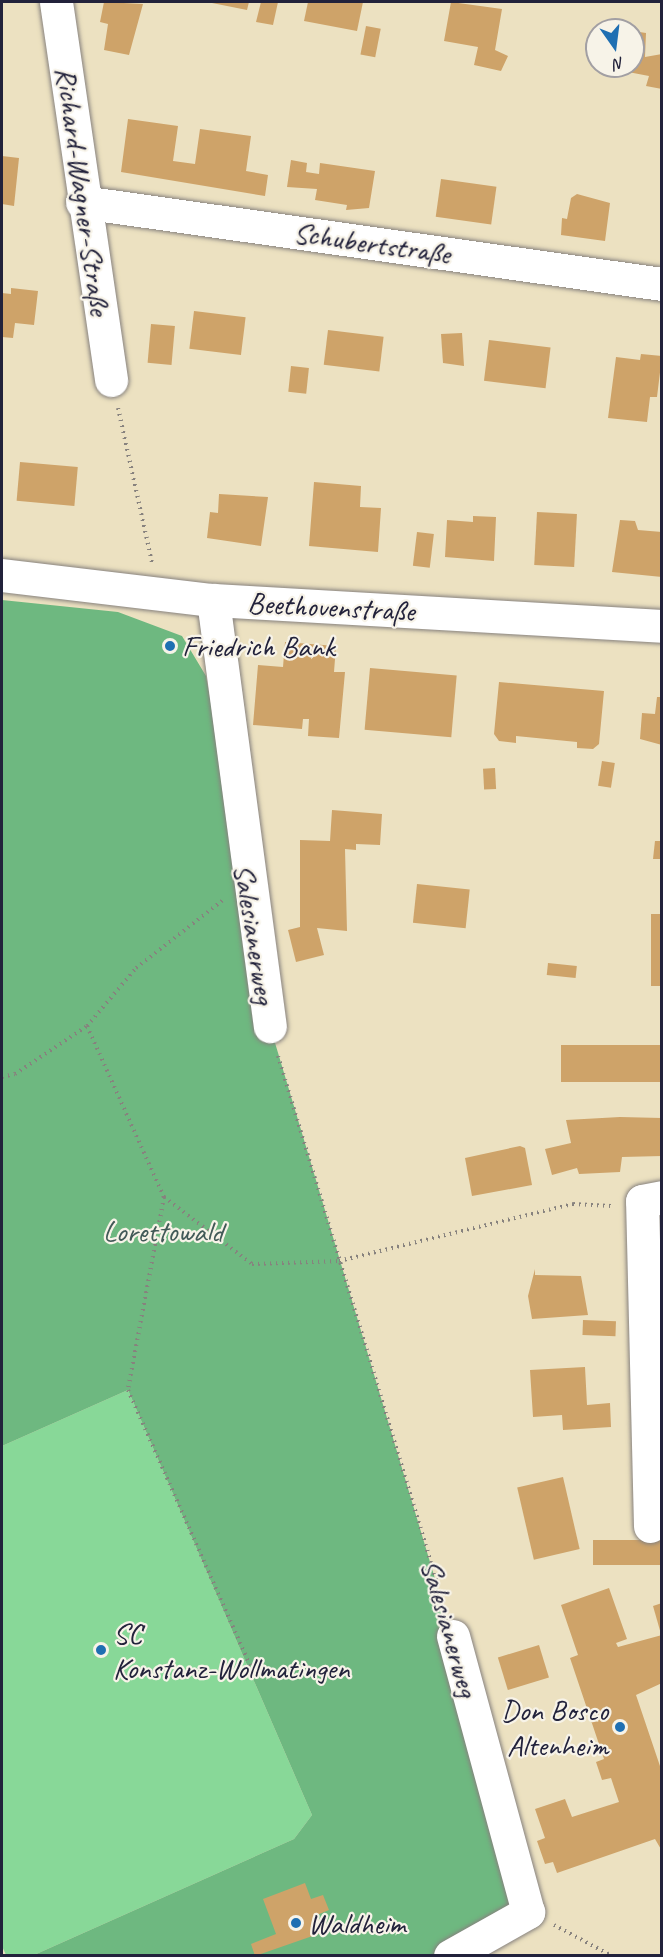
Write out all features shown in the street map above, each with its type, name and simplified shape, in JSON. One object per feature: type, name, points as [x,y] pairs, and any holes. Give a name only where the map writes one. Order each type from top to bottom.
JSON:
[{"type":"street","name":"Richard-Wagner-Straße","points":[[56,2],[82,202],[111,380]]},
{"type":"street","name":"Schubertstraße","points":[[82,202],[662,284]]},
{"type":"street","name":"Beethovenstraße","points":[[2,575],[213,600],[662,626]]},
{"type":"street","name":"Salesianerweg","points":[[213,600],[246,882],[270,1026]]},
{"type":"street","points":[[650,1526],[652,1199]]},
{"type":"street","name":"Salesianerweg","points":[[453,1636],[528,1912]]},
{"type":"street","points":[[450,1956],[528,1912]]},
{"type":"path","points":[[111,380],[157,584],[165,596]]},
{"type":"path","points":[[2,1077],[15,1074],[87,1026],[136,968],[246,882]]},
{"type":"path","points":[[87,1026],[164,1197],[252,1264],[339,1261],[573,1204],[652,1199]]},
{"type":"path","name":"Salesianerweg","points":[[270,1026],[453,1636]]},
{"type":"path","points":[[164,1197],[128,1390],[254,1674]]},
{"type":"path","points":[[528,1912],[612,1956]]},
{"type":"green space","name":"Lorettowald","points":[[2,600],[118,612],[182,636],[206,676],[270,1026],[470,1696],[528,1912],[450,1955],[34,1955],[294,1839],[312,1815],[128,1390],[2,1446]]},
{"type":"green space","name":"SC Konstanz-Wollmatingen","points":[[128,1390],[312,1815],[294,1839],[34,1955],[6,1955],[2,1946],[2,1446]]},
{"type":"building","points":[[104,2],[143,4],[129,55],[104,50],[108,24],[100,22]]},
{"type":"building","points":[[207,2],[249,2],[247,10]]},
{"type":"building","points":[[261,2],[278,2],[273,25],[256,22]]},
{"type":"building","points":[[308,2],[363,2],[357,31],[304,21]]},
{"type":"building","points":[[451,2],[502,9],[495,50],[508,56],[501,71],[474,65],[478,47],[444,41]]},
{"type":"building","points":[[366,26],[381,29],[375,57],[360,54]]},
{"type":"building","points":[[662,54],[662,89],[646,86],[649,76],[645,75],[645,57]]},
{"type":"building","points":[[128,119],[178,126],[173,161],[195,164],[200,129],[251,136],[246,171],[268,175],[265,196],[121,172]]},
{"type":"building","points":[[2,156],[19,158],[14,206],[2,204]]},
{"type":"building","points":[[291,160],[307,163],[306,172],[319,174],[320,163],[375,171],[369,208],[346,210],[347,205],[315,200],[317,189],[287,187]]},
{"type":"building","points":[[441,179],[496,187],[491,224],[436,217]]},
{"type":"building","points":[[577,194],[610,203],[605,241],[561,235],[562,218],[567,219],[571,198]]},
{"type":"building","points":[[11,288],[38,291],[34,325],[15,323],[13,338],[2,337],[2,293],[11,294]]},
{"type":"building","points":[[194,311],[246,317],[241,355],[189,349]]},
{"type":"building","points":[[151,324],[175,326],[172,365],[148,363]]},
{"type":"building","points":[[328,330],[384,337],[379,372],[324,365]]},
{"type":"building","points":[[462,333],[464,366],[443,363],[441,334]]},
{"type":"building","points":[[489,340],[551,348],[546,388],[484,381]]},
{"type":"building","points":[[641,354],[662,356],[657,397],[650,397],[647,422],[608,418],[616,357],[640,360]]},
{"type":"building","points":[[291,366],[309,368],[306,394],[288,392]]},
{"type":"building","points":[[20,462],[78,467],[74,506],[17,501]]},
{"type":"building","points":[[314,482],[361,486],[360,507],[381,508],[378,552],[309,546]]},
{"type":"building","points":[[219,494],[268,497],[261,546],[207,538],[210,512],[218,513]]},
{"type":"building","points":[[537,512],[577,514],[574,567],[534,565]]},
{"type":"building","points":[[473,516],[496,517],[494,561],[445,557],[447,520],[473,522]]},
{"type":"building","points":[[620,520],[635,521],[638,530],[662,532],[662,577],[612,572]]},
{"type":"building","points":[[417,532],[434,534],[430,568],[413,566]]},
{"type":"building","points":[[285,642],[336,646],[334,672],[345,672],[339,738],[308,736],[309,719],[303,719],[302,729],[253,725],[258,665],[283,667]]},
{"type":"building","points":[[370,668],[457,676],[451,737],[365,730]]},
{"type":"building","points":[[499,682],[604,691],[599,744],[593,749],[577,748],[577,742],[516,736],[516,743],[499,741],[494,734]]},
{"type":"building","points":[[657,697],[662,697],[662,745],[640,739],[642,713],[655,714]]},
{"type":"building","points":[[602,761],[615,763],[611,788],[598,786]]},
{"type":"building","points":[[495,768],[496,789],[484,790],[483,769]]},
{"type":"building","points":[[332,810],[382,814],[380,845],[356,844],[356,850],[345,849],[347,931],[317,928],[324,955],[296,962],[288,930],[300,927],[300,840],[330,841]]},
{"type":"building","points":[[655,841],[662,841],[662,859],[653,859]]},
{"type":"building","points":[[417,884],[470,890],[466,928],[413,923]]},
{"type":"building","points":[[651,914],[662,914],[662,986],[651,986]]},
{"type":"building","points":[[548,963],[577,966],[576,978],[547,975]]},
{"type":"building","points":[[561,1045],[662,1045],[662,1082],[561,1082]]},
{"type":"building","points":[[620,1117],[662,1118],[662,1156],[622,1157],[620,1172],[579,1174],[577,1168],[552,1175],[545,1149],[571,1143],[566,1120]]},
{"type":"building","points":[[520,1146],[525,1148],[532,1185],[472,1196],[465,1158]]},
{"type":"building","points":[[535,1269],[535,1275],[581,1276],[588,1315],[532,1319],[528,1296]]},
{"type":"building","points":[[583,1320],[616,1321],[615,1336],[582,1335]]},
{"type":"building","points":[[585,1367],[587,1405],[610,1403],[611,1427],[563,1430],[562,1415],[533,1417],[530,1370]]},
{"type":"building","points":[[563,1477],[580,1549],[534,1560],[517,1488]]},
{"type":"building","points":[[593,1540],[662,1540],[662,1565],[593,1565]]},
{"type":"building","name":"Don Bosco Altenheim","points":[[609,1588],[627,1639],[616,1643],[618,1647],[662,1635],[662,1683],[636,1695],[662,1772],[662,1851],[655,1839],[557,1873],[553,1862],[545,1864],[537,1841],[545,1838],[535,1809],[565,1799],[572,1817],[619,1802],[611,1778],[602,1780],[596,1762],[604,1759],[570,1658],[578,1655],[561,1605]]},
{"type":"building","points":[[662,1603],[662,1634],[661,1634],[653,1606]]},
{"type":"building","points":[[539,1645],[549,1678],[508,1690],[498,1658]]},
{"type":"building","name":"Waldheim","points":[[305,1883],[311,1899],[323,1895],[329,1910],[317,1915],[324,1932],[255,1956],[251,1944],[276,1934],[263,1899]]},
{"type":"place","name":"Friedrich Bank","points":[[170,646]]},
{"type":"place","name":"SC Konstanz-Wollmatingen","points":[[101,1650]]},
{"type":"place","name":"Don Bosco Altenheim","points":[[620,1727]]},
{"type":"place","name":"Waldheim","points":[[296,1923]]}]
